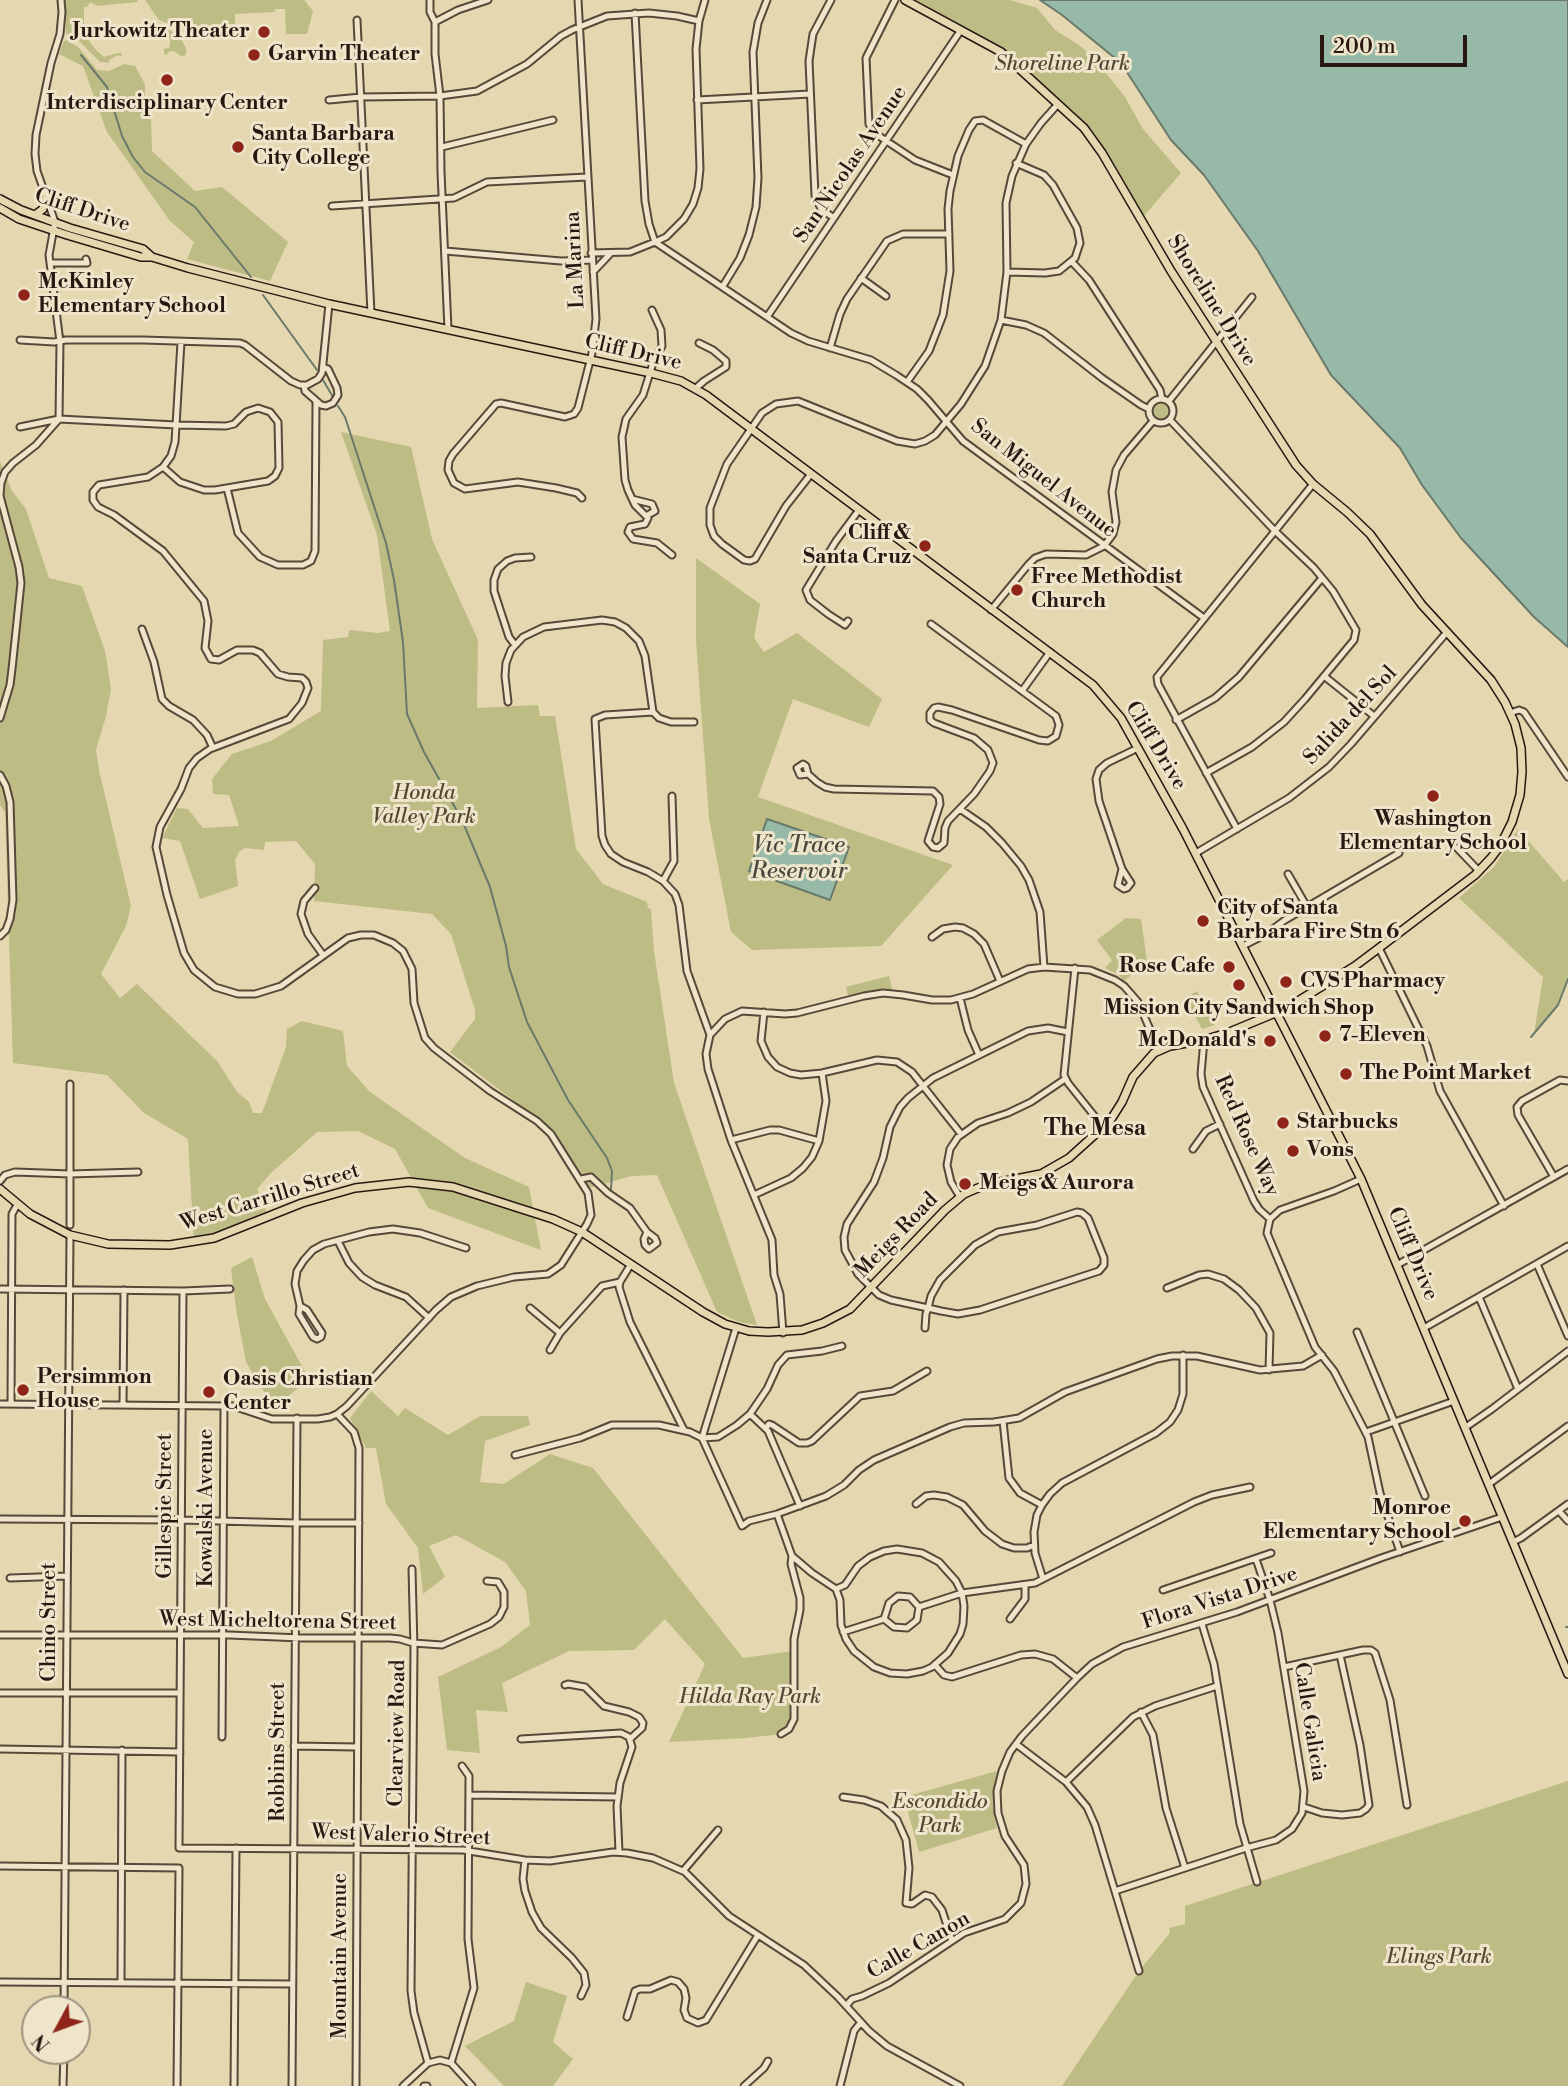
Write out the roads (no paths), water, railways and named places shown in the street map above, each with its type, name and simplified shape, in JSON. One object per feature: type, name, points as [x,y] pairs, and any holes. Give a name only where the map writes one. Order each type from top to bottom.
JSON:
[{"type":"main road","name":"Shoreline Drive","points":[[905,0],[1001,52],[1083,126],[1098,146],[1140,221],[1216,342],[1296,465],[1312,484],[1370,534],[1416,598],[1491,680],[1510,713]]},
{"type":"main road","points":[[35,215],[43,209],[46,197]]},
{"type":"main road","name":"Cliff Drive","points":[[0,199],[55,227]]},
{"type":"main road","name":"Cliff Drive","points":[[0,208],[19,219],[55,227],[141,257],[152,257],[329,304],[669,377],[696,388],[1080,674],[1102,694],[1121,718],[1196,853],[1361,1178],[1568,1674]]},
{"type":"main road","points":[[1159,1050],[1178,1043],[1204,1040],[1227,1033],[1276,1012],[1339,976],[1479,871],[1506,835],[1520,795],[1521,748],[1510,713]]},
{"type":"main road","name":"Meigs Road","points":[[783,1333],[802,1330],[850,1309],[960,1197],[985,1185],[1032,1177],[1069,1158],[1104,1128],[1115,1114],[1133,1077],[1147,1059],[1159,1050]]},
{"type":"main road","name":"West Carrillo Street","points":[[0,1189],[40,1221],[70,1235],[95,1242],[123,1245],[170,1245],[194,1243],[230,1233],[331,1194],[371,1185],[409,1182],[437,1184],[553,1219],[582,1232],[703,1312],[736,1328],[783,1333]]},
{"type":"street","points":[[0,718],[11,677],[21,583],[0,488],[8,468],[36,445],[59,419],[60,342],[49,255],[55,227],[37,172],[35,146],[51,63],[60,34],[61,0]]},
{"type":"street","points":[[429,0],[435,22],[435,54],[440,96],[448,329]]},
{"type":"street","points":[[435,22],[458,10],[488,0]]},
{"type":"street","name":"La Marina","points":[[574,414],[590,361],[596,319],[578,0]]},
{"type":"street","points":[[445,251],[561,261],[638,251],[666,237],[684,219],[698,188],[700,169],[696,49],[699,21],[705,0]]},
{"type":"street","points":[[723,286],[740,258],[756,207],[758,178],[753,71],[755,37],[767,0]]},
{"type":"street","points":[[831,0],[817,26],[809,61],[816,200],[823,210],[834,218]]},
{"type":"street","points":[[895,0],[866,58],[869,124],[874,132],[923,165],[953,175]]},
{"type":"street","points":[[635,13],[645,201],[655,242]]},
{"type":"street","points":[[329,100],[440,96],[477,91],[527,64],[561,36],[607,16],[665,14],[699,21]]},
{"type":"street","points":[[358,20],[371,313]]},
{"type":"street","name":"San Nicolas Avenue","points":[[767,317],[961,30]]},
{"type":"street","points":[[697,100],[810,94]]},
{"type":"street","points":[[811,474],[786,506],[757,557],[747,561],[714,536],[709,525],[709,513],[729,460],[762,413],[769,408],[783,402],[798,401],[897,441],[921,443],[936,435],[961,404],[981,373],[1001,320],[1007,272],[1006,203],[1016,163],[1026,144],[1058,104]]},
{"type":"street","points":[[907,382],[929,351],[943,315],[949,286],[948,209],[953,175],[972,124],[976,118],[988,121],[1026,144]]},
{"type":"street","points":[[442,147],[553,120]]},
{"type":"street","points":[[1007,272],[1055,272],[1072,262],[1079,249],[1078,231],[1055,188],[1044,175],[1016,163]]},
{"type":"street","points":[[332,206],[458,197],[487,182],[587,177]]},
{"type":"street","points":[[830,348],[839,314],[883,246],[896,236],[904,234],[949,234]]},
{"type":"street","name":"San Miguel Avenue","points":[[655,242],[801,339],[871,360],[907,382],[928,400],[963,441],[1203,618]]},
{"type":"street","points":[[593,272],[610,254]]},
{"type":"street","points":[[50,263],[87,263],[86,259]]},
{"type":"street","points":[[1072,262],[1089,280],[1160,390],[1162,399]]},
{"type":"street","points":[[860,278],[886,296]]},
{"type":"street","points":[[1169,401],[1252,297]]},
{"type":"street","points":[[20,340],[233,343],[245,345],[291,382],[304,385],[318,379],[323,367],[329,304]]},
{"type":"street","points":[[652,310],[661,330],[662,346],[653,363],[643,395],[628,415],[622,432],[625,480],[632,499],[648,518],[646,523],[630,527],[629,535],[633,539],[657,543],[673,555]]},
{"type":"street","points":[[1001,320],[1026,325],[1044,334],[1149,409]]},
{"type":"street","points":[[0,1404],[233,1406],[267,1418],[318,1419],[337,1414],[446,1301],[472,1287],[514,1277],[540,1276],[555,1270],[567,1258],[589,1221],[591,1205],[581,1178],[544,1126],[490,1091],[425,1038],[414,1003],[412,969],[398,947],[381,937],[361,935],[348,938],[281,986],[246,995],[229,992],[207,982],[194,970],[184,954],[156,847],[160,827],[189,768],[197,758],[213,747],[289,719],[302,704],[308,691],[302,678],[278,674],[260,653],[253,650],[237,650],[219,660],[211,659],[205,648],[208,621],[204,601],[163,551],[94,503],[93,492],[101,484],[143,479],[154,475],[163,467],[173,450],[181,342]]},
{"type":"street","points":[[696,388],[726,367],[726,361],[699,343]]},
{"type":"street","points":[[304,385],[305,391],[323,406],[334,402],[338,395],[337,388],[328,369],[323,367]]},
{"type":"street","points":[[1154,401],[1169,401],[1174,411],[1170,420],[1162,424],[1153,421],[1149,409],[1154,401]]},
{"type":"street","points":[[227,488],[238,533],[260,557],[278,565],[303,565],[311,561],[315,551],[316,402]]},
{"type":"street","points":[[580,422],[574,414],[565,417],[496,404],[453,454],[448,470],[454,483],[465,489],[518,482],[556,488],[582,498]]},
{"type":"street","points":[[20,427],[59,419],[231,425],[238,422],[246,412],[255,409],[267,410],[275,416],[278,425],[279,468],[268,481],[209,491],[195,489],[180,482],[163,467]]},
{"type":"street","points":[[1170,420],[1322,578],[1356,632],[1355,638],[1324,676],[1270,734],[1206,773]]},
{"type":"street","points":[[991,610],[1035,558],[1046,554],[1086,555],[1104,546],[1116,523],[1112,492],[1116,470],[1124,455],[1153,421]]},
{"type":"street","points":[[1237,830],[1158,684],[1157,677],[1312,484]]},
{"type":"street","points":[[632,499],[652,504],[654,511],[646,516]]},
{"type":"street","points":[[848,621],[845,625],[828,614],[810,600],[806,590],[859,510]]},
{"type":"street","points":[[515,645],[509,637],[494,591],[494,580],[498,569],[507,561],[531,557]]},
{"type":"street","points":[[1177,720],[1215,698],[1239,677],[1322,578]]},
{"type":"street","points":[[508,702],[505,669],[508,656],[515,645],[531,631],[596,620],[609,621],[620,624],[635,636],[644,653],[653,712],[659,718],[671,722],[694,722]]},
{"type":"street","points":[[808,774],[825,787],[834,789],[933,791],[939,797],[940,804],[928,841],[935,848],[944,843],[948,821],[981,786],[993,763],[988,750],[979,742],[930,720],[930,713],[935,707],[1039,740],[1048,741],[1053,738],[1059,728],[1056,716],[931,624]]},
{"type":"street","points":[[142,629],[154,662],[162,699],[193,720],[207,735],[213,747]]},
{"type":"street","name":"Salida del Sol","points":[[1196,853],[1289,798],[1316,778],[1341,755],[1447,632]]},
{"type":"street","points":[[1022,691],[1050,653]]},
{"type":"street","points":[[1324,676],[1374,716]]},
{"type":"street","points":[[1510,713],[1520,710],[1524,712],[1568,777]]},
{"type":"street","points":[[653,712],[594,716],[602,836],[605,845],[617,859],[663,881],[675,894],[679,905],[687,971],[710,1035]]},
{"type":"street","points":[[1122,869],[1098,802],[1096,779],[1099,770],[1107,763],[1138,748]]},
{"type":"street","points":[[0,775],[10,802],[13,900],[10,919],[1,935]]},
{"type":"street","points":[[663,881],[674,861],[672,796]]},
{"type":"street","points":[[960,809],[976,819],[1002,843],[1029,880],[1040,912],[1044,967]]},
{"type":"street","points":[[1457,848],[1479,871]]},
{"type":"street","points":[[1243,946],[1399,853]]},
{"type":"street","points":[[1287,874],[1307,907]]},
{"type":"street","points":[[315,888],[304,901],[302,914],[308,934],[323,955]]},
{"type":"street","points":[[932,937],[943,929],[955,927],[974,934],[984,944],[1000,981]]},
{"type":"street","points":[[1379,948],[1427,1046],[1440,1091],[1504,1206]]},
{"type":"street","points":[[1075,968],[1065,1079],[1104,1128]]},
{"type":"street","points":[[783,1333],[780,1294],[774,1275],[772,1240],[731,1140],[707,1063],[710,1035],[717,1025],[730,1016],[749,1011],[797,1013],[883,993],[932,1000],[960,998],[1028,969],[1075,968],[1106,975],[1132,993],[1159,1050]]},
{"type":"street","points":[[960,998],[968,1030],[979,1055]]},
{"type":"street","points":[[764,1012],[761,1041],[777,1067],[802,1075],[822,1073],[872,1060],[884,1059],[902,1065],[912,1072],[961,1134]]},
{"type":"street","points":[[925,1328],[928,1308],[931,1296],[940,1280],[983,1239],[998,1232],[1082,1213],[1088,1219],[1105,1260],[1103,1268],[973,1313],[958,1314],[928,1308],[891,1300],[879,1295],[858,1275],[847,1256],[844,1243],[849,1218],[867,1194],[879,1170],[895,1117],[908,1098],[933,1077],[1034,1029],[1048,1028],[1068,1032]]},
{"type":"street","name":"Red Rose Way","points":[[1204,1040],[1201,1079],[1254,1201],[1270,1219],[1268,1238],[1310,1336],[1334,1371],[1366,1432]]},
{"type":"street","points":[[754,1195],[791,1178],[807,1164],[819,1141],[826,1095],[822,1073]]},
{"type":"street","points":[[960,1197],[951,1182],[947,1165],[953,1142],[978,1123],[1031,1102],[1065,1079]]},
{"type":"street","points":[[1553,1177],[1517,1110],[1520,1103],[1531,1096],[1560,1080],[1568,1081]]},
{"type":"street","points":[[70,1084],[70,1225]]},
{"type":"street","points":[[1193,1149],[1206,1131],[1220,1124]]},
{"type":"street","points":[[731,1140],[779,1130],[819,1141]]},
{"type":"street","points":[[1397,1265],[1568,1169]]},
{"type":"street","points":[[0,1181],[5,1175],[15,1172],[138,1172]]},
{"type":"street","points":[[581,1178],[591,1177],[630,1208],[647,1232]]},
{"type":"street","points":[[1270,1219],[1280,1210],[1334,1191],[1361,1178]]},
{"type":"street","points":[[11,1404],[12,1213],[17,1205]]},
{"type":"street","points":[[300,1306],[307,1310],[323,1333],[321,1337],[313,1337],[299,1314],[295,1284],[300,1265],[318,1247],[380,1230],[401,1230],[421,1233],[466,1248]]},
{"type":"street","name":"Chino Street","points":[[64,1995],[70,1235]]},
{"type":"street","points":[[338,1241],[349,1263],[362,1277],[407,1297],[429,1318]]},
{"type":"street","points":[[1424,1328],[1568,1246]]},
{"type":"street","points":[[631,1264],[619,1287],[630,1322],[684,1430]]},
{"type":"street","points":[[1537,1264],[1568,1336]]},
{"type":"street","points":[[1167,1288],[1208,1274],[1224,1279],[1239,1290],[1256,1308],[1270,1334],[1269,1370]]},
{"type":"street","points":[[550,1350],[560,1333],[602,1286],[620,1282]]},
{"type":"street","points":[[0,1289],[230,1289]]},
{"type":"street","points":[[123,1405],[124,1290]]},
{"type":"street","name":"Gillespie Street","points":[[179,1848],[183,1291]]},
{"type":"street","points":[[1479,1297],[1518,1389]]},
{"type":"street","points":[[530,1308],[560,1333]]},
{"type":"street","points":[[736,1328],[702,1438],[742,1526],[749,1521],[826,1496],[844,1485],[866,1465],[955,1425],[1003,1421],[1024,1416],[1065,1392],[1157,1359],[1183,1356],[1211,1358],[1269,1370],[1303,1366],[1322,1355]]},
{"type":"street","points":[[1357,1332],[1425,1496]]},
{"type":"street","points":[[515,1455],[580,1438],[612,1425],[659,1425],[684,1430],[702,1438],[718,1437],[750,1414],[767,1389],[778,1364],[792,1354],[822,1352],[842,1346]]},
{"type":"street","points":[[1466,1427],[1568,1351]]},
{"type":"street","points":[[1043,1579],[1034,1545],[1035,1524],[1042,1505],[1062,1483],[1156,1433],[1170,1422],[1183,1394],[1183,1356]]},
{"type":"street","points":[[766,1428],[772,1424],[796,1441],[807,1443],[855,1399],[870,1393],[893,1391],[927,1371]]},
{"type":"street","points":[[1400,1552],[1380,1493],[1366,1432],[1454,1401]]},
{"type":"street","name":"Kowalski Avenue","points":[[222,1737],[224,1406]]},
{"type":"street","name":"Mountain Avenue","points":[[337,1414],[354,1432],[358,1442],[356,2086]]},
{"type":"street","points":[[750,1414],[766,1428],[800,1506]]},
{"type":"street","name":"Robbins Street","points":[[292,2086],[297,1418]]},
{"type":"street","points":[[1003,1421],[1009,1478],[1020,1493],[1042,1505]]},
{"type":"street","points":[[1489,1484],[1568,1426]]},
{"type":"street","points":[[919,1607],[962,1593],[1025,1586],[1194,1502],[1250,1488]]},
{"type":"street","points":[[916,1504],[926,1496],[934,1494],[947,1497],[963,1505],[985,1531],[1002,1544],[1014,1548],[1034,1545]]},
{"type":"street","points":[[1513,1542],[1568,1504]]},
{"type":"street","points":[[1559,1511],[1568,1521]]},
{"type":"street","points":[[776,1514],[792,1556],[836,1590],[840,1600],[843,1632],[850,1647],[859,1657],[881,1671],[906,1674],[923,1671],[935,1665],[948,1653],[960,1634],[964,1615],[962,1593],[951,1574],[939,1562],[922,1553],[904,1549],[884,1551],[870,1557],[858,1566],[845,1585],[836,1590]]},
{"type":"street","name":"Flora Vista Drive","points":[[999,1781],[1016,1744],[1076,1678],[1100,1659],[1124,1647],[1270,1600],[1502,1517]]},
{"type":"street","points":[[0,1520],[359,1523]]},
{"type":"street","points":[[1163,1590],[1271,1553]]},
{"type":"street","points":[[781,1734],[790,1727],[794,1716],[794,1639],[800,1598],[791,1563],[792,1556]]},
{"type":"street","name":"Calle Galicia","points":[[1115,1891],[1246,1847],[1272,1841],[1287,1833],[1296,1824],[1304,1807],[1304,1791],[1284,1667],[1270,1600],[1256,1559]]},
{"type":"street","name":"Clearview Road","points":[[412,1569],[414,1649],[411,1991],[414,2013],[428,2063]]},
{"type":"street","points":[[10,1578],[66,1576]]},
{"type":"street","name":"West Micheltorena Street","points":[[0,1635],[358,1638],[400,1639],[412,1643],[442,1645],[492,1623],[502,1612],[504,1595],[498,1582],[487,1581]]},
{"type":"street","points":[[1010,1619],[1025,1599],[1025,1586]]},
{"type":"street","points":[[884,1619],[889,1603],[898,1597],[910,1597],[919,1607]]},
{"type":"street","points":[[884,1619],[894,1627],[907,1628],[917,1620],[919,1607]]},
{"type":"street","points":[[843,1632],[884,1619]]},
{"type":"street","points":[[1202,1623],[1211,1652],[1240,1824],[1258,1882]]},
{"type":"street","points":[[1284,1667],[1366,1650],[1376,1655],[1390,1700],[1407,1805]]},
{"type":"street","points":[[935,1665],[947,1676],[953,1677],[1021,1655],[1035,1654],[1053,1659],[1076,1678]]},
{"type":"street","points":[[1304,1807],[1322,1813],[1342,1815],[1360,1813],[1369,1805],[1360,1745],[1340,1656]]},
{"type":"street","points":[[565,1685],[585,1687],[604,1706],[639,1717],[643,1723],[642,1728],[631,1738]]},
{"type":"street","points":[[1066,1782],[1125,1723],[1141,1712],[1217,1686]]},
{"type":"street","points":[[0,1693],[180,1693]]},
{"type":"street","points":[[1141,1712],[1153,1735],[1169,1819],[1185,1868]]},
{"type":"street","points":[[521,1739],[621,1733],[631,1738]]},
{"type":"street","points":[[619,1852],[618,1797],[632,1747],[631,1738]]},
{"type":"street","points":[[1016,1744],[1066,1782],[1092,1818],[1139,1971]]},
{"type":"street","points":[[294,1746],[357,1747]]},
{"type":"street","points":[[0,1749],[180,1752]]},
{"type":"street","points":[[121,1983],[122,1750]]},
{"type":"street","points":[[451,2063],[474,1988],[468,1939],[469,1776],[462,1766]]},
{"type":"street","name":"Calle Canon","points":[[847,2005],[856,1997],[889,1983],[968,1931],[1005,1919],[1016,1910],[1024,1897],[1024,1866],[1005,1836],[999,1819],[999,1781]]},
{"type":"street","points":[[470,1795],[618,1797]]},
{"type":"street","points":[[843,1797],[881,1806],[897,1820],[906,1840],[909,1868],[906,1903],[912,1904],[925,1895],[932,1897],[942,1910],[952,1941]]},
{"type":"street","points":[[683,1871],[718,1830]]},
{"type":"street","name":"West Valerio Street","points":[[179,1848],[468,1850],[525,1860],[550,1861],[619,1852],[653,1858],[683,1871],[728,1915],[804,1965],[887,2046],[960,2086]]},
{"type":"street","points":[[234,2086],[236,1848]]},
{"type":"street","points":[[525,1860],[523,1879],[528,1903],[541,1928],[584,1973],[586,1985],[581,1996]]},
{"type":"street","points":[[0,1866],[179,1868],[177,2086]]},
{"type":"street","points":[[627,2017],[635,1992],[671,1980],[678,1982],[684,1989],[684,2010],[687,2018],[695,2022],[706,2020],[758,1935]]},
{"type":"street","points":[[0,1982],[292,1984]]},
{"type":"street","points":[[840,2086],[854,2031],[861,2022]]},
{"type":"street","points":[[403,2086],[428,2063],[440,2060],[451,2063],[472,2086]]},
{"type":"street","points":[[744,2086],[768,2061]]},
{"type":"street","points":[[63,2086],[64,2065]]},
{"type":"water","points":[[1040,0],[1568,0],[1568,647],[1534,617],[1461,538],[1422,485],[1400,448],[1331,375],[1258,251],[1204,175],[1171,140],[1121,63]]},
{"type":"water","name":"Vic Trace Reservoir","points":[[767,819],[849,847],[830,900],[749,871]]},
{"type":"waterway","points":[[81,55],[107,87],[122,136],[133,157],[145,172],[195,207],[251,277]]},
{"type":"waterway","points":[[263,295],[317,370]]},
{"type":"waterway","points":[[323,380],[333,397]]},
{"type":"waterway","points":[[338,406],[345,417],[386,543],[403,642],[407,714],[424,752],[462,820],[490,887],[509,967],[527,1022],[568,1100],[607,1158],[612,1171],[611,1189]]},
{"type":"waterway","points":[[1531,1037],[1558,1005],[1568,979]]},
{"type":"place","name":"Jurkowitz Theater","points":[[264,32]]},
{"type":"place","name":"Garvin Theater","points":[[254,55]]},
{"type":"place","name":"Interdisciplinary Center","points":[[167,80]]},
{"type":"place","name":"Santa Barbara City College","points":[[238,147]]},
{"type":"place","name":"McKinley Elementary School","points":[[24,295]]},
{"type":"place","name":"Cliff & Santa Cruz","points":[[925,546]]},
{"type":"place","name":"Free Methodist Church","points":[[1017,590]]},
{"type":"place","name":"Washington Elementary School","points":[[1433,796]]},
{"type":"place","name":"City of Santa Barbara Fire Stn 6","points":[[1203,921]]},
{"type":"place","name":"Rose Cafe","points":[[1229,967]]},
{"type":"place","name":"CVS Pharmacy","points":[[1286,982]]},
{"type":"place","name":"Mission City Sandwich Shop","points":[[1239,985]]},
{"type":"place","name":"7-Eleven","points":[[1325,1036]]},
{"type":"place","name":"McDonald's","points":[[1270,1041]]},
{"type":"place","name":"The Point Market","points":[[1346,1074]]},
{"type":"place","name":"Starbucks","points":[[1283,1123]]},
{"type":"place","name":"Vons","points":[[1293,1151]]},
{"type":"place","name":"Meigs & Aurora","points":[[965,1184]]},
{"type":"place","name":"Persimmon House","points":[[23,1390]]},
{"type":"place","name":"Oasis Christian Center","points":[[209,1392]]},
{"type":"place","name":"Monroe Elementary School","points":[[1465,1521]]},
{"type":"district","name":"The Mesa","points":[[1095,1129]]},
{"type":"park label","name":"Shoreline Park","points":[[1062,65]]},
{"type":"park label","name":"Honda Valley Park","points":[[424,806]]},
{"type":"park label","name":"Hilda Ray Park","points":[[750,1698]]},
{"type":"park label","name":"Escondido Park","points":[[940,1815]]},
{"type":"park label","name":"Elings Park","points":[[1439,1958]]}]
